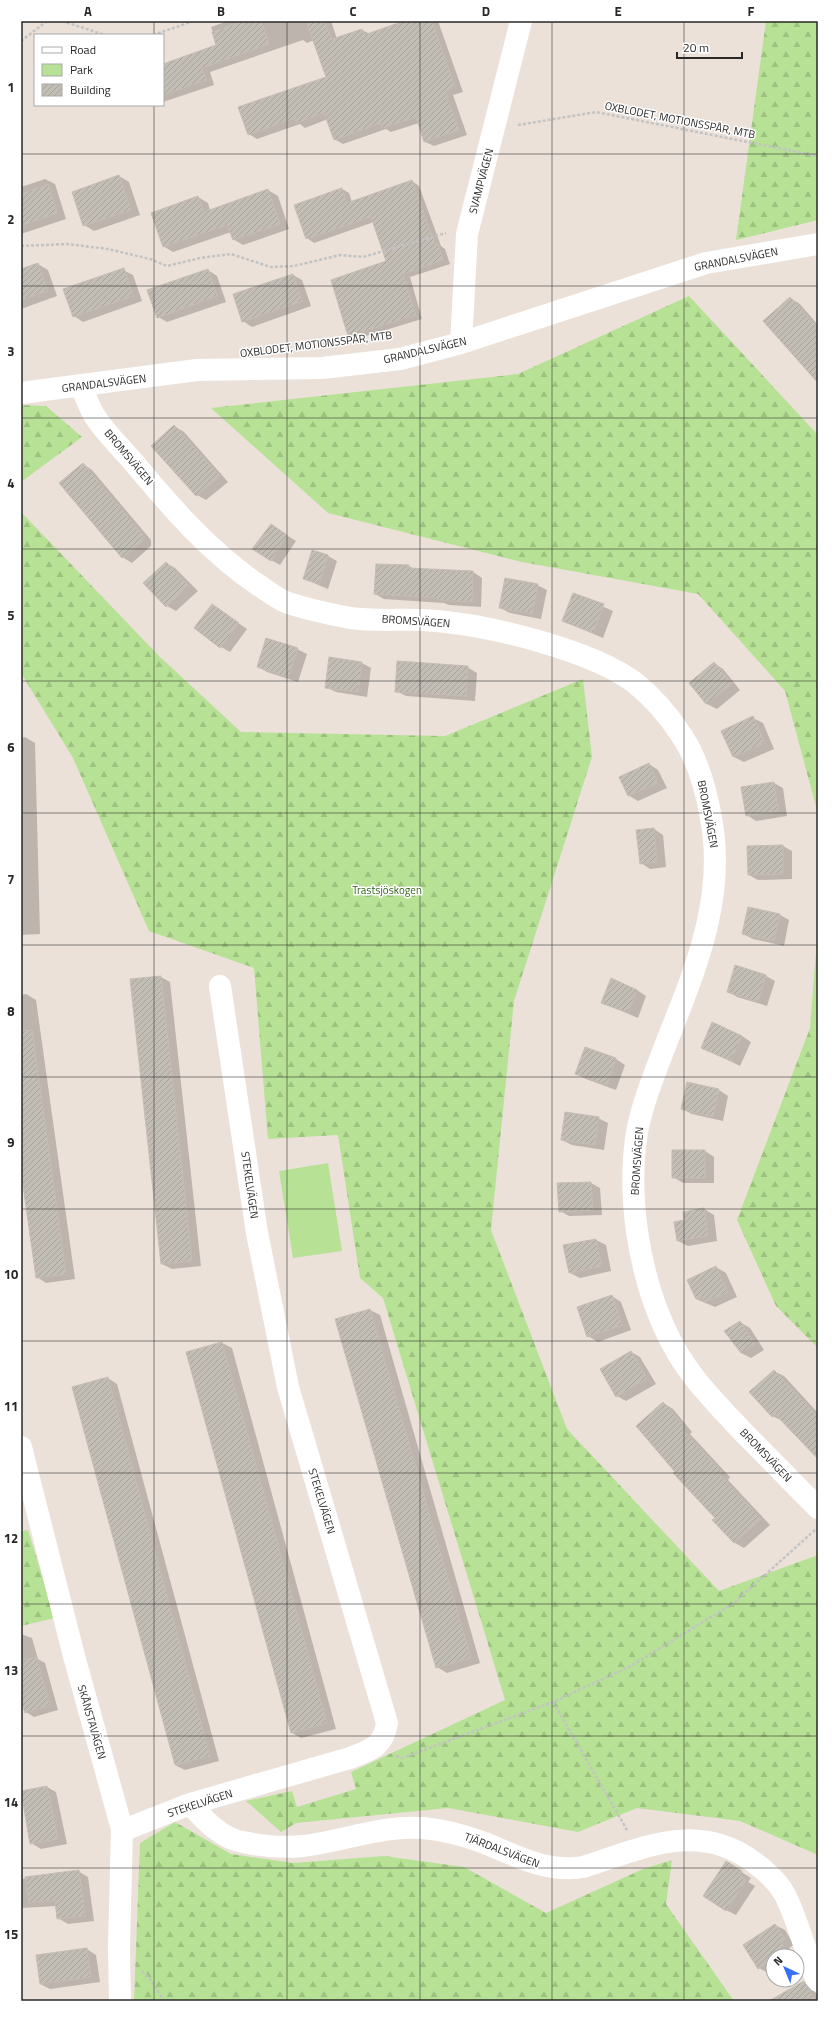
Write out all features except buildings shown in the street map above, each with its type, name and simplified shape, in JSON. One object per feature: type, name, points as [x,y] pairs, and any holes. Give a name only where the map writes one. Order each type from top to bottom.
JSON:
[{"type":"street","name":"SVAMPVÄGEN","points":[[461,343],[467,234],[521,21]]},
{"type":"street","name":"GRANDALSVÄGEN","points":[[21,393],[197,370],[322,368],[400,359],[461,343],[706,263],[818,244]]},
{"type":"street","name":"BROMSVÄGEN","points":[[81,386],[95,417],[170,506],[237,571],[283,602],[352,618],[439,621],[498,631],[544,643],[615,670],[634,683],[665,713],[684,739],[701,776],[709,804],[716,845],[716,878],[711,909],[695,972],[656,1070],[637,1132],[633,1194],[637,1231],[651,1292],[663,1326],[691,1376],[710,1398],[818,1508]]},
{"type":"street","name":"STEKELVÄGEN","points":[[122,1829],[129,1828],[190,1804],[350,1758],[372,1749],[384,1737],[387,1723],[386,1713],[288,1387],[257,1233],[220,986]]},
{"type":"street","name":"SKÅNSTAVÄGEN","points":[[21,1447],[74,1656],[122,1829],[119,1948],[120,2001]]},
{"type":"street","name":"TJÄRDALSVÄGEN","points":[[190,1804],[210,1825],[222,1834],[241,1842],[258,1845],[303,1846],[375,1831],[397,1828],[421,1828],[460,1835],[540,1866],[571,1869],[583,1867],[661,1842],[691,1839],[711,1842],[744,1854],[764,1870],[787,1897],[818,1981]]},
{"type":"path","points":[[21,41],[47,21]]},
{"type":"path","points":[[62,21],[102,34]]},
{"type":"path","points":[[156,34],[194,21]]},
{"type":"path","name":"OXBLODET, MOTIONSSPÅR, MTB","points":[[494,128],[596,112],[818,156]]},
{"type":"path","points":[[21,246],[68,244],[108,249],[150,259],[167,266],[200,258],[231,254],[271,267],[294,266],[340,256],[364,257],[444,234],[467,234]]},
{"type":"path","points":[[372,1749],[402,1758],[553,1702],[631,1666],[734,1603],[818,1527]]},
{"type":"path","points":[[553,1702],[638,1849]]},
{"type":"green space","points":[[766,21],[818,21],[818,220],[736,240]]},
{"type":"green space","points":[[689,296],[818,435],[818,814],[785,691],[698,594],[522,562],[328,513],[211,408],[518,374]]},
{"type":"green space","points":[[21,405],[46,406],[82,437],[21,482]]},
{"type":"green space","name":"Trastsjöskogen","points":[[21,512],[158,655],[241,732],[445,736],[583,679],[592,757],[514,1001],[491,1230],[567,1429],[719,1591],[818,1555],[818,1855],[740,1821],[637,1808],[578,1832],[448,1808],[296,1823],[281,1832],[246,1801],[292,1791],[297,1807],[356,1789],[351,1772],[505,1700],[383,1298],[360,1278],[338,1135],[268,1139],[254,968],[149,931],[73,758],[21,673]]},
{"type":"green space","points":[[818,926],[818,1348],[776,1306],[737,1220],[810,1028]]},
{"type":"green space","points":[[328,1163],[342,1251],[293,1258],[279,1171]]},
{"type":"green space","points":[[28,1530],[55,1618],[21,1626],[21,1531]]},
{"type":"green space","points":[[175,1822],[231,1854],[293,1863],[384,1856],[464,1867],[546,1913],[643,1869],[672,1860],[666,1904],[734,2001],[134,2001],[140,1843]]}]
